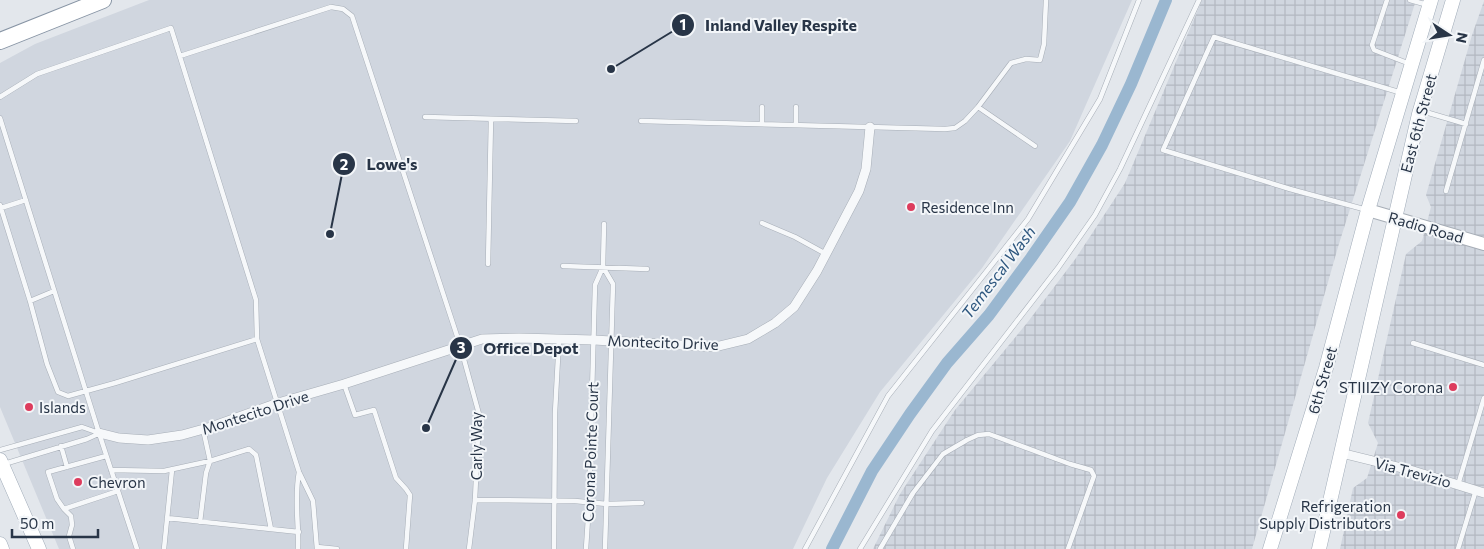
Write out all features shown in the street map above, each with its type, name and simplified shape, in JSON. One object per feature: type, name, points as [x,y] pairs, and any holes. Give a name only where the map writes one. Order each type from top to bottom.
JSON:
[{"type":"highway","points":[[0,41],[103,0]]},
{"type":"main road","name":"East 6th Street","points":[[1395,217],[1420,110],[1452,0]]},
{"type":"main road","name":"East 6th Street","points":[[1368,210],[1430,3]]},
{"type":"main road","name":"6th Street","points":[[1270,549],[1328,362],[1368,210]]},
{"type":"main road","points":[[1319,549],[1395,217]]},
{"type":"main road","points":[[1,462],[39,549]]},
{"type":"main road","points":[[0,544],[2,549]]},
{"type":"street","name":"Montecito Drive","points":[[99,433],[119,438],[148,440],[182,435],[482,339],[594,340],[715,347],[748,339],[775,323],[794,306],[827,254],[859,191],[866,169],[870,126]]},
{"type":"street","name":"Radio Road","points":[[1368,210],[1484,244]]},
{"type":"street","name":"Via Trevizio","points":[[1341,453],[1410,470],[1480,492]]},
{"type":"lane","points":[[641,121],[955,128],[965,121],[978,107],[1011,63],[1026,59],[1040,60],[1044,44],[1046,0]]},
{"type":"lane","points":[[805,549],[888,396],[1028,219],[1100,99],[1139,0]]},
{"type":"lane","points":[[860,549],[932,431],[1058,268],[1095,215],[1120,169],[1198,0]]},
{"type":"lane","points":[[1388,0],[1372,45],[1374,50],[1412,64]]},
{"type":"lane","points":[[1410,0],[1430,3]]},
{"type":"lane","name":"Carly Way","points":[[180,56],[331,7],[343,9],[352,16],[460,345],[479,414],[475,500],[469,549]]},
{"type":"lane","points":[[0,97],[37,74],[171,28],[256,300],[257,339],[300,472],[313,501],[317,548],[337,549]]},
{"type":"lane","points":[[1368,210],[1290,189],[1163,150],[1214,37],[1403,93]]},
{"type":"lane","points":[[1446,191],[1484,60]]},
{"type":"lane","points":[[762,106],[762,124]]},
{"type":"lane","points":[[796,107],[796,125]]},
{"type":"lane","points":[[978,107],[1035,146]]},
{"type":"lane","points":[[1420,110],[1466,124]]},
{"type":"lane","points":[[425,117],[576,121]]},
{"type":"lane","points":[[0,118],[137,549]]},
{"type":"lane","points":[[488,264],[491,119]]},
{"type":"lane","points":[[26,200],[1,206],[47,364],[58,392],[68,396],[257,339]]},
{"type":"lane","points":[[762,223],[795,237],[827,254]]},
{"type":"lane","points":[[603,267],[604,224]]},
{"type":"lane","points":[[563,266],[647,269]]},
{"type":"lane","name":"Corona Pointe Court","points":[[586,549],[595,285],[603,267]]},
{"type":"lane","name":"Corona Pointe Court","points":[[603,267],[613,284],[605,549]]},
{"type":"lane","points":[[30,301],[54,291]]},
{"type":"lane","points":[[554,549],[555,413],[559,339]]},
{"type":"lane","points":[[1413,343],[1484,365]]},
{"type":"lane","points":[[344,384],[355,415],[374,410],[396,478],[410,495],[406,549]]},
{"type":"lane","points":[[1458,485],[1484,398]]},
{"type":"lane","points":[[0,450],[82,427],[99,433]]},
{"type":"lane","points":[[200,522],[206,473],[210,460],[203,429]]},
{"type":"lane","points":[[1,462],[86,439],[99,433]]},
{"type":"lane","points":[[880,549],[913,493],[943,454],[967,440],[989,434],[1091,470],[1094,476],[1068,549]]},
{"type":"lane","points":[[62,446],[67,467]]},
{"type":"lane","points":[[111,470],[172,470],[249,448],[256,455],[271,529]]},
{"type":"lane","points":[[73,549],[69,536],[72,525],[71,516],[57,499],[48,472],[106,456]]},
{"type":"lane","points":[[164,549],[172,470]]},
{"type":"lane","points":[[298,549],[299,532],[296,487],[300,472]]},
{"type":"lane","points":[[64,508],[118,491]]},
{"type":"lane","points":[[1458,549],[1480,492]]},
{"type":"lane","points":[[475,500],[607,504],[642,503]]},
{"type":"lane","points":[[167,518],[299,532]]},
{"type":"shaded area","points":[[149,0],[1132,0],[1070,141],[982,268],[880,392],[827,478],[793,549],[59,549],[0,407],[0,63],[35,44]]},
{"type":"shaded area","points":[[1202,0],[1416,0],[1338,247],[1252,549],[873,549],[900,494],[955,410],[1027,323],[1076,258],[1125,183]]},
{"type":"shaded area","points":[[1484,1],[1484,549],[1340,549],[1353,488],[1367,478],[1378,443],[1368,423],[1406,254],[1422,241],[1431,207],[1426,195],[1472,35]]},
{"type":"waterway","name":"Temescal Wash","points":[[832,549],[872,471],[910,414],[947,363],[989,315],[1070,202],[1102,145],[1131,84],[1166,0]]},
{"type":"place","name":"Inland Valley Respite","points":[[611,69]]},
{"type":"place","name":"Residence Inn","points":[[911,207]]},
{"type":"place","name":"Lowe's","points":[[330,234]]},
{"type":"place","name":"STIIIZY Corona","points":[[1453,387]]},
{"type":"place","name":"Islands","points":[[29,407]]},
{"type":"place","name":"Office Depot","points":[[426,428]]},
{"type":"place","name":"Chevron","points":[[78,482]]},
{"type":"place","name":"Refrigeration Supply Distributors","points":[[1401,515]]}]
